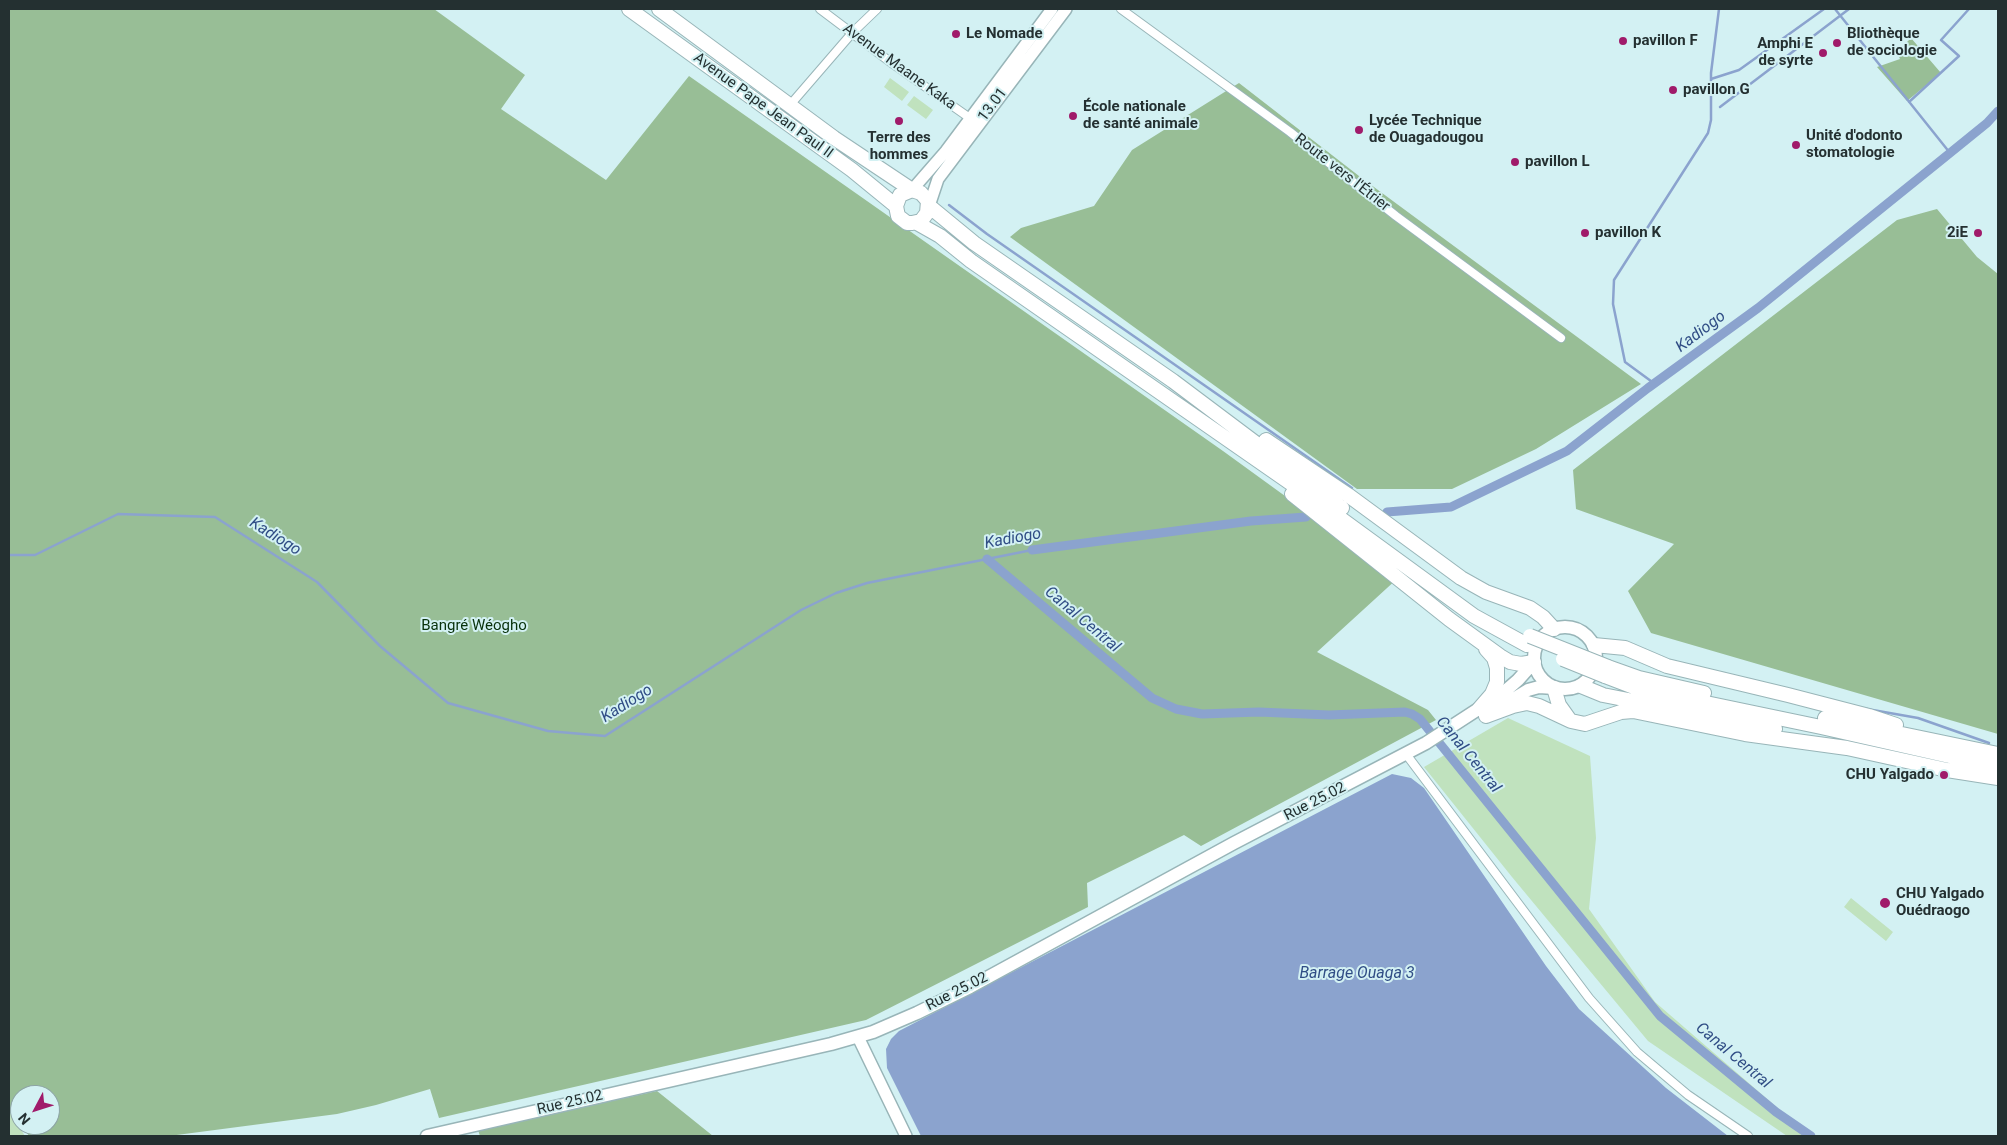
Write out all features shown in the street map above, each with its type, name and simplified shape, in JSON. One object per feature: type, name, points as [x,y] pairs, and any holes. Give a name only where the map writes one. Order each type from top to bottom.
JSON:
[{"type":"highway","name":"Avenue Pape Jean Paul II","points":[[629,9],[852,170],[896,206],[898,216],[902,220],[917,223],[940,236],[971,261],[1160,393]]},
{"type":"highway","name":"Avenue Pape Jean Paul II","points":[[659,9],[834,138],[912,190],[917,191],[925,197],[929,206],[974,244],[1173,381]]},
{"type":"highway","points":[[896,206],[900,195],[912,190]]},
{"type":"highway","points":[[917,223],[926,216],[929,206]]},
{"type":"highway","points":[[1173,381],[1252,430],[1340,489],[1461,578],[1486,592],[1530,608],[1543,617],[1554,629]]},
{"type":"highway","points":[[1173,381],[1480,610],[1529,640]]},
{"type":"highway","points":[[1160,393],[1473,636],[1510,662],[1521,664],[1534,662]]},
{"type":"highway","points":[[1160,393],[1322,504],[1474,616],[1496,630],[1529,640],[1606,671],[1942,748]]},
{"type":"highway","points":[[1473,636],[1494,658],[1497,668],[1497,682],[1483,712]]},
{"type":"highway","points":[[1594,645],[1625,648],[1667,666],[1869,716],[1942,748],[1998,767]]},
{"type":"highway","points":[[1581,686],[1603,695],[1773,729],[1998,754]]},
{"type":"highway","points":[[1554,688],[1559,705],[1571,722]]},
{"type":"highway","points":[[1483,712],[1527,703],[1539,706],[1571,722],[1585,724],[1621,712],[1633,711],[1745,734],[1847,748],[1947,770],[1998,778]]},
{"type":"main road","points":[[1572,628],[1581,631],[1594,645],[1596,654],[1594,672],[1581,686],[1572,690],[1554,688],[1543,681],[1537,672],[1534,662],[1536,646],[1541,638],[1554,629],[1572,628]]},
{"type":"main road","name":"Rue 25.02","points":[[1483,712],[1518,680],[1534,662]]},
{"type":"main road","name":"Rue 25.02","points":[[428,1136],[458,1133],[858,1037],[917,1013],[970,987],[1165,880],[1483,712],[1528,690],[1539,687],[1554,688]]},
{"type":"street","name":"Avenue Maane Kaka","points":[[820,9],[974,122]]},
{"type":"street","points":[[790,105],[853,32],[877,9]]},
{"type":"street","name":"13.01","points":[[929,206],[938,179],[974,122],[1052,9]]},
{"type":"street","name":"13.01","points":[[912,190],[974,122],[1066,9]]},
{"type":"street","name":"Route vers l'Étrier","points":[[1121,9],[1290,132],[1404,222],[1561,338]]},
{"type":"street","points":[[1406,754],[1589,998],[1637,1052],[1688,1095],[1748,1136]]},
{"type":"street","points":[[858,1037],[906,1136]]},
{"type":"green space","name":"Bangré Wéogho","points":[[9,9],[434,9],[525,75],[501,109],[606,180],[689,76],[1223,451],[1398,578],[1317,652],[1428,710],[1436,720],[1201,846],[1184,835],[1087,883],[1088,907],[866,1020],[439,1118],[430,1089],[337,1114],[169,1136],[29,1136],[60,1135],[60,1085],[10,1085],[10,1108]]},
{"type":"green space","points":[[1911,38],[1941,73],[1907,101],[1877,67],[1900,59],[1897,52]]},
{"type":"green space","points":[[890,78],[909,92],[902,101],[884,87]]},
{"type":"green space","points":[[1239,83],[1359,176],[1641,384],[1536,449],[1452,489],[1357,489],[1010,237],[1021,228],[1094,206],[1132,150]]},
{"type":"green space","points":[[914,96],[933,110],[926,119],[907,105]]},
{"type":"green space","points":[[1937,209],[1977,257],[1998,274],[1998,734],[1651,633],[1628,591],[1674,544],[1576,509],[1573,470],[1897,220]]},
{"type":"green space","points":[[1508,718],[1590,756],[1596,838],[1589,909],[1655,1002],[1810,1136],[1787,1136],[1648,1041],[1424,767]]},
{"type":"green space","points":[[1851,898],[1893,932],[1886,941],[1844,907]]},
{"type":"green space","points":[[657,1091],[713,1136],[480,1136],[478,1130]]},
{"type":"green space","points":[[9,1111],[10,1135],[25,1136],[9,1136]]},
{"type":"water","name":"Barrage Ouaga 3","points":[[1392,774],[1411,778],[1424,788],[1546,966],[1579,1009],[1666,1088],[1728,1136],[921,1136],[887,1068],[886,1049],[891,1039],[899,1031]]},
{"type":"waterway","points":[[1655,384],[1625,362],[1613,304],[1614,280],[1708,133],[1711,120],[1711,73],[1719,9]]},
{"type":"waterway","points":[[1711,79],[1739,70],[1824,9]]},
{"type":"waterway","points":[[1835,9],[1950,153]]},
{"type":"waterway","points":[[1720,107],[1849,9]]},
{"type":"waterway","points":[[1909,102],[1959,56],[1941,40],[1969,9]]},
{"type":"waterway","name":"Kadiogo","points":[[1387,512],[1451,507],[1567,451],[1648,388],[1758,308],[1987,123],[1998,111]]},
{"type":"waterway","points":[[949,205],[987,234],[1352,488]]},
{"type":"waterway","name":"Kadiogo","points":[[9,555],[35,555],[118,514],[215,517],[317,582],[380,646],[448,703],[548,731],[605,736],[801,610],[836,593],[867,583],[1032,550]]},
{"type":"waterway","name":"Kadiogo","points":[[1032,550],[1251,521],[1306,517]]},
{"type":"waterway","name":"Canal Central","points":[[987,559],[1152,698],[1176,709],[1202,714],[1259,712],[1329,715],[1405,712],[1420,719],[1660,1016],[1776,1112],[1811,1136]]},
{"type":"waterway","points":[[1867,709],[1918,718],[1989,743]]},
{"type":"place","name":"Le Nomade","points":[[956,34]]},
{"type":"place","name":"pavillon F","points":[[1623,41]]},
{"type":"place","name":"Bliothèque de sociologie","points":[[1837,43]]},
{"type":"place","name":"Amphi E de syrte","points":[[1823,53]]},
{"type":"place","name":"pavillon G","points":[[1673,90]]},
{"type":"place","name":"École nationale de santé animale","points":[[1073,116]]},
{"type":"place","name":"Terre des hommes","points":[[899,121]]},
{"type":"place","name":"Lycée Technique de Ouagadougou","points":[[1359,130]]},
{"type":"place","name":"Unité d'odonto stomatologie","points":[[1796,145]]},
{"type":"place","name":"pavillon L","points":[[1515,162]]},
{"type":"place","name":"pavillon K","points":[[1585,233]]},
{"type":"place","name":"2iE","points":[[1978,233]]},
{"type":"place","name":"CHU Yalgado","points":[[1944,775]]},
{"type":"place","name":"CHU Yalgado Ouédraogo","points":[[1885,903]]}]
